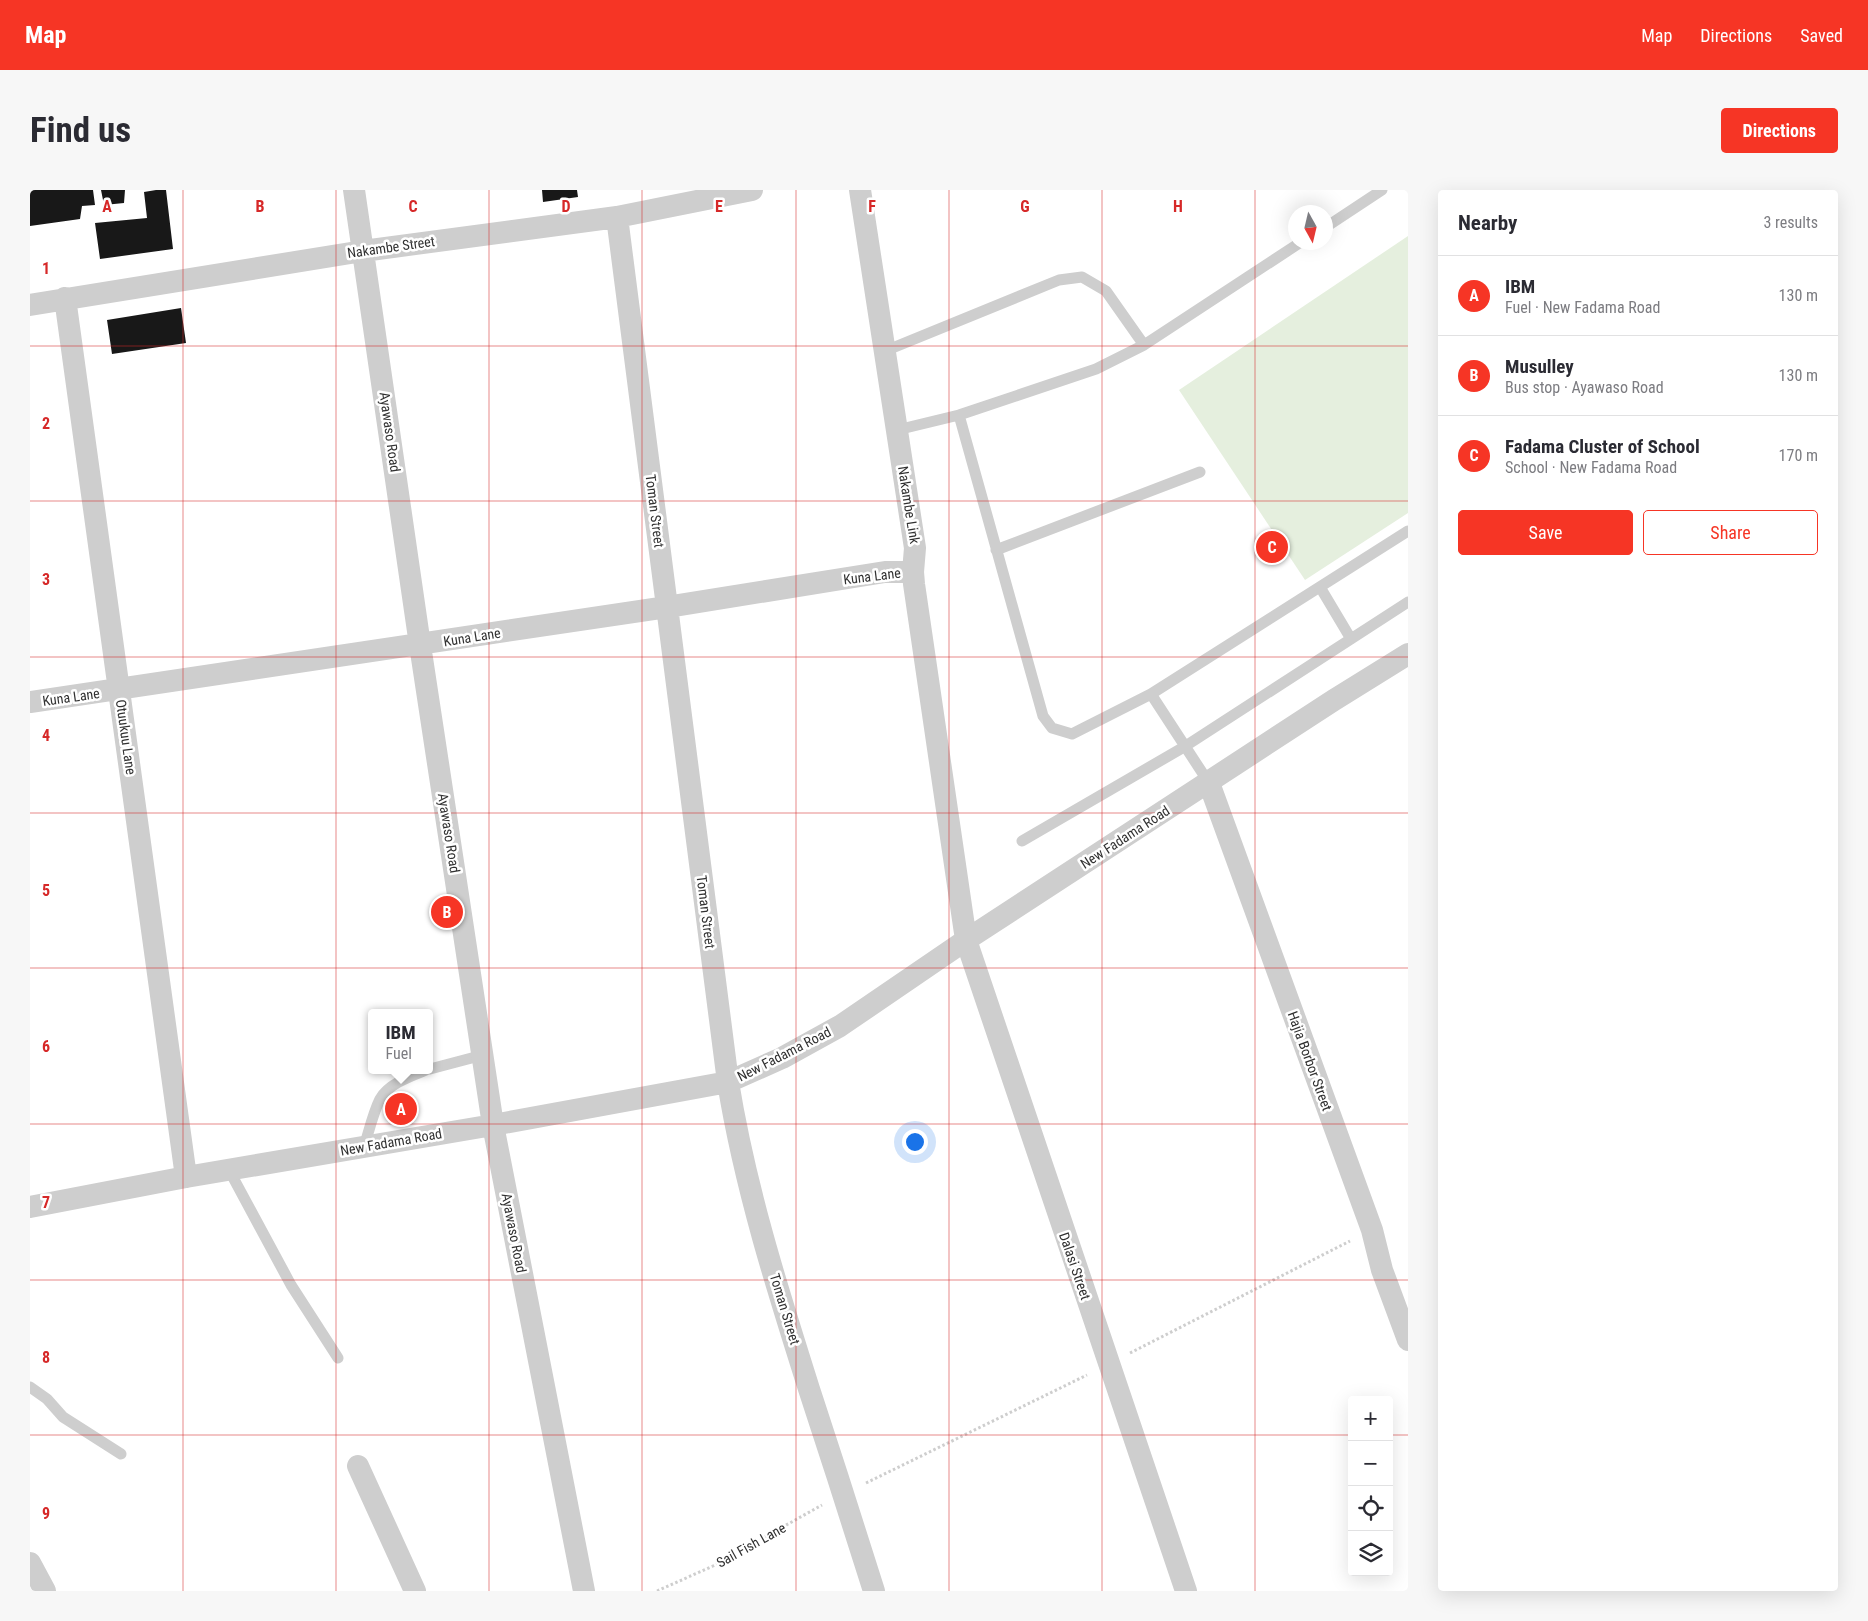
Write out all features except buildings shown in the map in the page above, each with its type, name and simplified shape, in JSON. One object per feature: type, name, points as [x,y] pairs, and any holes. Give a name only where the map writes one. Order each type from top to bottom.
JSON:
[{"type":"street","name":"Ayawaso Road","points":[[354,190],[420,645],[493,1124],[584,1591]]},
{"type":"street","name":"Nakambe Street","points":[[30,304],[364,251],[617,217],[752,190]]},
{"type":"street","name":"Nakambe Link","points":[[860,190],[915,548],[913,572],[966,940]]},
{"type":"street","name":"Toman Street","points":[[617,217],[728,1082],[737,1135],[753,1200],[789,1326],[874,1591]]},
{"type":"street","name":"Otuukuu Lane","points":[[65,298],[186,1177]]},
{"type":"street","name":"Kuna Lane","points":[[30,702],[420,645],[885,572],[913,572]]},
{"type":"street","name":"New Fadama Road","points":[[30,1207],[186,1177],[728,1082],[782,1058],[840,1026],[966,940],[1334,700],[1408,654]]},
{"type":"street","name":"Hajia Borbor Street","points":[[1209,783],[1372,1230],[1382,1270],[1408,1340]]},
{"type":"street","name":"Dalasi Street","points":[[966,940],[1186,1591]]},
{"type":"street","points":[[358,1466],[415,1591]]},
{"type":"street","points":[[30,1563],[44,1591]]},
{"type":"lane","points":[[1333,222],[1382,190]]},
{"type":"lane","points":[[897,430],[959,416],[1096,369],[1144,345],[1289,250]]},
{"type":"lane","points":[[885,352],[1059,280],[1082,277],[1106,291],[1144,345]]},
{"type":"lane","points":[[959,416],[1043,716],[1052,728],[1072,734],[1150,694],[1408,531]]},
{"type":"lane","points":[[996,550],[1200,472]]},
{"type":"lane","points":[[1320,587],[1351,638]]},
{"type":"lane","points":[[1022,842],[1184,747],[1408,602]]},
{"type":"lane","points":[[1150,694],[1209,783]]},
{"type":"lane","points":[[433,1068],[483,1055]]},
{"type":"lane","points":[[364,1147],[381,1097],[391,1087],[415,1074]]},
{"type":"lane","points":[[229,1170],[291,1285],[338,1358]]},
{"type":"lane","points":[[30,1387],[47,1399],[63,1417],[121,1454]]},
{"type":"path","name":"Sail Fish Lane","points":[[656,1591],[712,1566],[843,1494]]},
{"type":"green space","points":[[1408,236],[1408,513],[1305,580],[1179,390]]},
{"type":"place","name":"Fadama Cluster of School","points":[[1272,547]]},
{"type":"place","name":"Musulley","points":[[447,912]]},
{"type":"place","name":"IBM","points":[[401,1109]]}]
